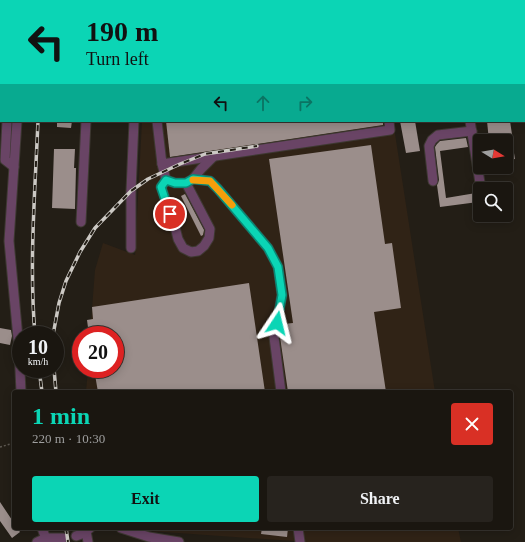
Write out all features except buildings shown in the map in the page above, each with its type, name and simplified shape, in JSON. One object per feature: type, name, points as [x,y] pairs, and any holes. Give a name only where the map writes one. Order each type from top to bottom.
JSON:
[{"type":"street","points":[[7,122],[2,158],[14,166]]},
{"type":"street","points":[[17,122],[9,242],[22,390]]},
{"type":"street","points":[[81,222],[86,122]]},
{"type":"street","points":[[131,248],[131,191],[134,122]]},
{"type":"street","points":[[157,122],[162,164],[166,180],[161,187],[178,239],[183,248],[191,252],[198,251],[204,246],[210,229],[190,181]]},
{"type":"street","points":[[162,164],[390,130],[389,122]]},
{"type":"street","points":[[470,122],[480,182]]},
{"type":"street","points":[[433,181],[429,146],[432,140],[438,135],[472,131]]},
{"type":"street","points":[[190,181],[214,156]]},
{"type":"street","points":[[166,180],[175,183],[210,181],[268,248],[278,267],[282,295],[274,337],[281,390]]},
{"type":"street","points":[[42,530],[43,541],[63,538]]},
{"type":"street","points":[[76,536],[88,530]]},
{"type":"street","points":[[88,530],[88,542]]},
{"type":"street","points":[[127,530],[149,537],[179,542]]},
{"type":"street","points":[[298,530],[300,542]]},
{"type":"path","points":[[0,447],[12,444]]},
{"type":"shaded area","points":[[142,122],[393,122],[435,390],[86,390],[87,378],[124,378],[124,326],[91,326],[95,270],[103,243],[135,255]]},
{"type":"shaded area","points":[[148,530],[458,530],[461,542],[308,542]]},
{"type":"railway","points":[[34,326],[33,255],[38,122]]},
{"type":"railway","points":[[55,326],[59,303],[66,281],[80,252],[95,228],[131,191],[148,179],[205,154],[257,146]]},
{"type":"railway","points":[[40,378],[42,390]]},
{"type":"railway","points":[[55,378],[56,390]]},
{"type":"railway","points":[[66,530],[68,542]]},
{"type":"slow traffic","points":[[193,180],[210,181],[232,205]]},
{"type":"route","points":[[170,214],[161,187],[166,180],[175,183],[186,183],[193,179],[210,181],[218,189],[268,248],[278,267],[282,295],[277,323]]}]
